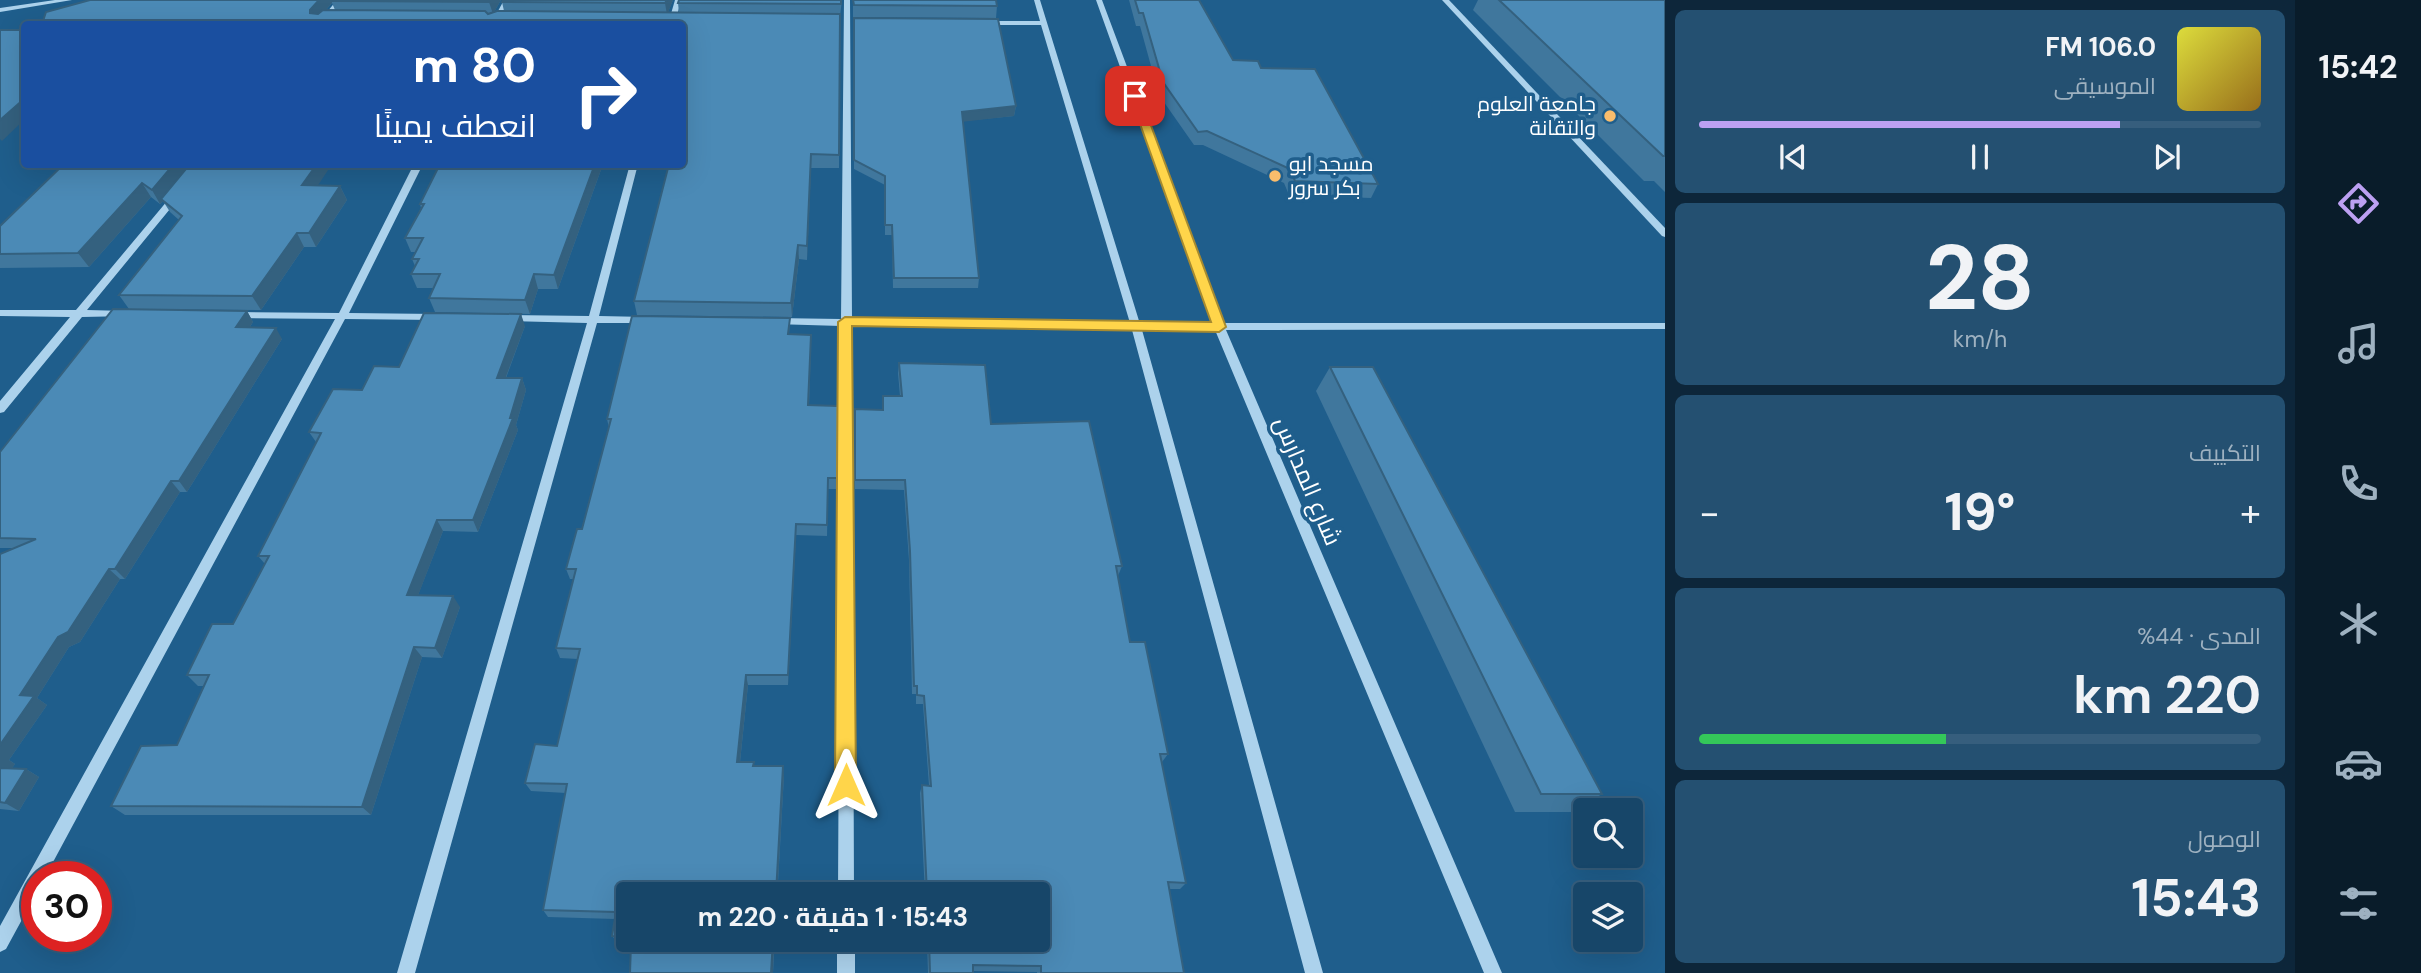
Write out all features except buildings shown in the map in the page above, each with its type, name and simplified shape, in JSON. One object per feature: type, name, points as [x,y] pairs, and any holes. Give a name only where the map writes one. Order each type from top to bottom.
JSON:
[{"type":"street","points":[[0,10],[69,0]]},
{"type":"street","points":[[323,21],[341,0]]},
{"type":"street","points":[[496,21],[507,0]]},
{"type":"street","points":[[673,21],[678,0]]},
{"type":"street","points":[[846,882],[845,322],[853,23],[847,0]]},
{"type":"street","points":[[1037,0],[1136,327],[1314,973]]},
{"type":"street","name":"شارع المدارس","points":[[1099,0],[1219,327],[1493,973]]},
{"type":"street","points":[[1445,0],[1665,234]]},
{"type":"street","points":[[323,21],[339,18]]},
{"type":"street","points":[[484,20],[490,21]]},
{"type":"street","points":[[502,21],[510,20]]},
{"type":"street","points":[[833,23],[853,23]]},
{"type":"street","points":[[978,23],[1044,23]]},
{"type":"street","points":[[0,943],[342,316],[417,168]]},
{"type":"street","points":[[406,973],[593,319],[633,168]]},
{"type":"street","points":[[0,409],[185,186]]},
{"type":"street","points":[[0,313],[134,314]]},
{"type":"street","points":[[217,315],[453,317]]},
{"type":"street","points":[[495,318],[663,320]]},
{"type":"street","points":[[761,321],[1136,327],[1665,326]]},
{"type":"street","points":[[846,952],[846,973]]},
{"type":"place","name":"جامعة العلوم والتقانة","points":[[1610,116]]},
{"type":"place","name":"مسجد ابو بكر سرور","points":[[1275,176]]},
{"type":"route","points":[[846,785],[845,322],[1219,327],[1135,96]]}]
